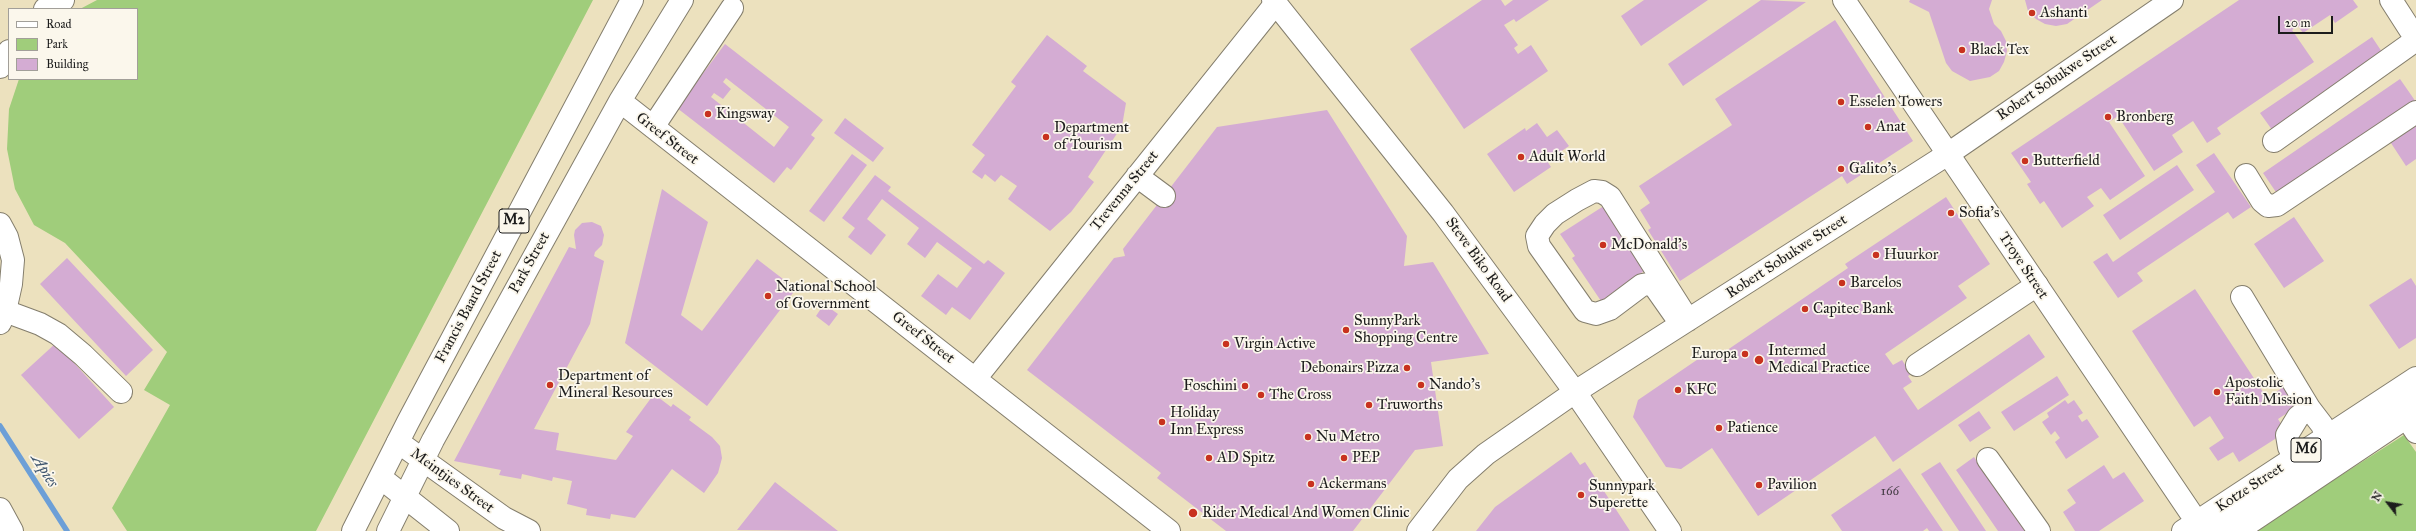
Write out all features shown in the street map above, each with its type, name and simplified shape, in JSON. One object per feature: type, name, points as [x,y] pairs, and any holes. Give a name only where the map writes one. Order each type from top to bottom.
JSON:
[{"type":"street","points":[[47,8],[63,0]]},
{"type":"street","name":"Francis Baard Street","points":[[354,531],[398,442],[632,0]]},
{"type":"street","name":"Park Street","points":[[388,531],[423,460],[620,102],[682,0]]},
{"type":"street","name":"Robert Sobukwe Street","points":[[1418,531],[1458,479],[1471,466],[1575,392],[1948,154],[2172,0]]},
{"type":"street","points":[[2274,141],[2416,39],[2390,0]]},
{"type":"street","name":"Trevenna Street","points":[[975,379],[1274,1]]},
{"type":"street","name":"Steve Biko Road","points":[[1274,1],[1443,213],[1575,392],[1670,531]]},
{"type":"street","name":"Troye Street","points":[[1850,2],[1948,154],[2037,285],[2197,529]]},
{"type":"street","points":[[653,127],[732,8]]},
{"type":"street","points":[[0,67],[8,53]]},
{"type":"street","name":"Greef Street","points":[[620,102],[1169,531]]},
{"type":"street","points":[[2246,175],[2262,201],[2268,206],[2277,205],[2416,112]]},
{"type":"street","points":[[1137,176],[1164,196]]},
{"type":"street","points":[[1594,191],[1602,192],[1610,197],[1684,322],[1654,287],[1648,284],[1642,285],[1610,309],[1596,314],[1586,311],[1539,246],[1537,236],[1545,224],[1555,214],[1594,191]]},
{"type":"street","points":[[0,224],[7,237],[13,260],[11,284],[3,317],[40,324],[58,334],[121,392]]},
{"type":"street","points":[[1917,365],[2037,285]]},
{"type":"street","points":[[2242,297],[2309,408],[2322,425],[2327,437]]},
{"type":"street","name":"Kotze Street","points":[[2197,529],[2294,458],[2416,378]]},
{"type":"street","name":"Kotze Street","points":[[2197,529],[2416,392]]},
{"type":"street","points":[[2294,458],[2289,447],[2287,435],[2298,417],[2309,408]]},
{"type":"street","name":"Kotze Street","points":[[2237,531],[2413,420]]},
{"type":"street","name":"Meintjies Street","points":[[398,442],[504,518],[529,531]]},
{"type":"street","points":[[1988,459],[2039,531]]},
{"type":"street","points":[[380,478],[448,531]]},
{"type":"street","points":[[0,509],[12,531]]},
{"type":"green space","points":[[97,0],[593,0],[316,531],[127,531],[112,508],[170,405],[144,390],[167,352],[65,243],[34,225],[15,189],[7,149],[9,109],[19,80],[138,80],[138,8],[82,8]]},
{"type":"green space","points":[[2404,435],[2416,452],[2416,531],[2254,531]]},
{"type":"building","points":[[1482,0],[1501,0],[1505,6],[1513,0],[1549,0],[1516,22],[1514,19],[1504,25],[1518,45],[1514,48],[1518,54],[1531,45],[1548,71],[1464,129],[1410,49]]},
{"type":"building","points":[[1644,0],[1708,0],[1641,46],[1621,16]]},
{"type":"building","points":[[1761,0],[1806,2],[1683,86],[1668,64]]},
{"type":"building","points":[[1910,0],[1992,0],[1989,9],[1994,24],[2001,31],[2006,41],[2007,51],[2004,62],[1999,71],[1990,77],[1970,81],[1952,71],[1946,63],[1929,12],[1909,2]]},
{"type":"building","points":[[2025,0],[2102,0],[2067,24],[2056,26],[2045,24],[2036,19],[2028,11]]},
{"type":"building","points":[[2239,0],[2353,0],[2358,7],[2335,23],[2330,15],[2303,33],[2298,26],[2292,30],[2314,62],[2217,128],[2221,134],[2207,143],[2193,121],[2172,135],[2183,152],[2154,171],[2118,116],[2109,122],[2145,176],[2110,200],[2101,188],[2087,197],[2094,206],[2062,228],[2044,201],[2040,204],[2027,184],[2031,182],[2011,153]]},
{"type":"building","points":[[1835,20],[1913,141],[1847,184],[1842,176],[1680,281],[1648,230],[1651,228],[1640,210],[1650,203],[1639,186],[1732,125],[1715,99]]},
{"type":"building","points":[[1047,35],[1087,66],[1083,71],[1126,103],[1122,126],[1088,177],[1094,182],[1071,212],[1050,231],[1008,199],[1017,186],[1001,175],[995,182],[985,174],[982,179],[972,172],[985,155],[972,145],[1016,86],[1011,82]]},
{"type":"building","points":[[2372,37],[2386,58],[2275,134],[2260,113]]},
{"type":"building","name":"Kingsway","points":[[725,44],[823,120],[811,135],[815,138],[791,170],[787,167],[774,183],[677,108]],"holes":[[[726,78],[789,127],[774,147],[711,97],[714,93],[723,99],[731,89],[723,82]]]},
{"type":"building","points":[[2400,79],[2416,102],[2280,198],[2263,173]]},
{"type":"building","name":"SunnyPark Shopping Centre","points":[[1327,110],[1407,236],[1404,266],[1433,262],[1489,354],[1431,362],[1443,446],[1415,450],[1353,531],[1226,531],[1157,478],[1161,473],[1027,370],[1114,258],[1125,256],[1123,249],[1217,127]]},
{"type":"building","points":[[845,118],[884,148],[873,162],[834,133]]},
{"type":"building","points":[[2416,122],[2416,159],[2406,166],[2389,140]]},
{"type":"building","name":"Adult World","points":[[1537,123],[1547,137],[1557,130],[1569,146],[1547,161],[1551,167],[1514,192],[1487,154],[1525,128],[1526,131]]},
{"type":"building","points":[[2214,153],[2251,207],[2233,219],[2228,212],[2137,273],[2143,281],[2118,298],[2093,262],[2107,253],[2113,262],[2215,192],[2196,165]]},
{"type":"building","points":[[852,154],[867,165],[824,222],[809,211]]},
{"type":"building","points":[[2177,165],[2194,190],[2120,240],[2103,215]]},
{"type":"building","points":[[875,175],[891,187],[888,191],[984,264],[988,260],[1005,273],[970,320],[952,307],[946,315],[921,296],[938,274],[957,288],[972,268],[937,242],[925,258],[907,244],[919,228],[882,199],[867,219],[886,235],[871,255],[848,237],[855,228],[842,218]]},
{"type":"building","points":[[662,189],[708,222],[681,315],[702,331],[757,259],[796,289],[707,406],[625,343]]},
{"type":"building","points":[[1946,197],[1990,264],[1958,286],[1967,298],[1885,354],[1893,365],[1902,360],[1911,374],[1908,376],[1912,382],[1903,388],[1918,410],[2029,334],[2045,357],[1893,462],[1875,436],[1758,516],[1712,448],[1681,469],[1666,467],[1633,417],[1638,400],[1710,351],[1714,359],[1848,268],[1845,264]]},
{"type":"building","name":"McDonald's","points":[[1610,202],[1651,266],[1601,301],[1572,258],[1575,256],[1560,234]]},
{"type":"building","points":[[2294,217],[2324,261],[2284,288],[2254,244]]},
{"type":"building","points":[[592,222],[601,226],[604,235],[602,245],[595,252],[594,256],[604,261],[590,324],[534,429],[559,433],[556,450],[616,460],[633,436],[626,432],[654,394],[671,407],[673,404],[691,417],[689,420],[712,437],[720,446],[722,458],[718,473],[704,493],[672,469],[635,518],[611,514],[610,519],[586,515],[587,509],[567,504],[572,481],[553,477],[552,481],[522,474],[521,479],[499,475],[501,470],[454,461],[569,247],[576,249],[574,235],[575,230],[582,223]]},
{"type":"building","points":[[67,258],[153,350],[126,376],[40,284]]},
{"type":"building","points":[[2411,278],[2416,286],[2416,338],[2399,349],[2369,305]]},
{"type":"building","name":"Apostolic Faith Mission","points":[[2195,289],[2267,398],[2285,386],[2298,406],[2278,419],[2286,432],[2239,462],[2233,452],[2218,461],[2209,448],[2224,438],[2210,416],[2194,427],[2132,331]]},
{"type":"building","points":[[824,304],[838,314],[829,326],[816,316]]},
{"type":"building","points":[[56,343],[114,407],[79,439],[21,375]]},
{"type":"building","points":[[2057,376],[2069,395],[2014,431],[2001,412]]},
{"type":"building","points":[[2065,400],[2068,404],[2074,400],[2083,413],[2078,416],[2082,422],[2087,419],[2099,437],[2066,459],[2055,442],[2060,438],[2055,431],[2051,435],[2042,422],[2049,417],[2047,413]]},
{"type":"building","points":[[1979,411],[1991,428],[1970,442],[1958,425]]},
{"type":"building","points":[[1571,452],[1580,465],[1585,462],[1630,531],[1476,531],[1495,507]]},
{"type":"building","points":[[1974,457],[2026,531],[1998,531],[1956,470]]},
{"type":"building","points":[[1940,462],[1986,531],[1959,531],[1921,474]]},
{"type":"building","points":[[2104,465],[2113,479],[2124,472],[2144,501],[2099,531],[2075,531],[2063,512],[2076,503],[2067,490]]},
{"type":"building","points":[[1900,468],[1943,531],[1929,531],[1927,528],[1923,531],[1842,531],[1831,515]]},
{"type":"building","points":[[775,482],[838,531],[737,530]]},
{"type":"waterway","name":"Apies","points":[[0,426],[67,531]]},
{"type":"place","name":"Ashanti","points":[[2032,13]]},
{"type":"place","name":"Black Tex","points":[[1962,50]]},
{"type":"place","name":"Esselen Towers","points":[[1841,102]]},
{"type":"place","name":"Kingsway","points":[[708,114]]},
{"type":"place","name":"Bronberg","points":[[2108,117]]},
{"type":"place","name":"Anat","points":[[1868,127]]},
{"type":"place","name":"Department of Tourism","points":[[1046,137]]},
{"type":"place","name":"Adult World","points":[[1521,157]]},
{"type":"place","name":"Butterfield","points":[[2025,161]]},
{"type":"place","name":"Galito's","points":[[1841,169]]},
{"type":"place","name":"Sofia's","points":[[1951,213]]},
{"type":"place","name":"McDonald's","points":[[1603,245]]},
{"type":"place","name":"Huurkor","points":[[1876,255]]},
{"type":"place","name":"Barcelos","points":[[1842,283]]},
{"type":"place","name":"National School of Government","points":[[768,296]]},
{"type":"place","name":"Capitec Bank","points":[[1805,309]]},
{"type":"place","name":"SunnyPark Shopping Centre","points":[[1346,330]]},
{"type":"place","name":"Virgin Active","points":[[1226,344]]},
{"type":"place","name":"Europa","points":[[1745,354]]},
{"type":"place","name":"Intermed Medical Practice","points":[[1759,360]]},
{"type":"place","name":"Debonairs Pizza","points":[[1407,368]]},
{"type":"place","name":"Department of Mineral Resources","points":[[550,385]]},
{"type":"place","name":"Nando's","points":[[1421,385]]},
{"type":"place","name":"Foschini","points":[[1245,386]]},
{"type":"place","name":"KFC","points":[[1678,390]]},
{"type":"place","name":"Apostolic Faith Mission","points":[[2217,392]]},
{"type":"place","name":"The Cross","points":[[1261,395]]},
{"type":"place","name":"Truworths","points":[[1369,405]]},
{"type":"place","name":"Holiday Inn Express","points":[[1162,422]]},
{"type":"place","name":"Patience","points":[[1719,428]]},
{"type":"place","name":"Nu Metro","points":[[1308,437]]},
{"type":"place","name":"AD Spitz","points":[[1209,458]]},
{"type":"place","name":"PEP","points":[[1344,458]]},
{"type":"place","name":"Ackermans","points":[[1311,484]]},
{"type":"place","name":"Pavilion","points":[[1759,485]]},
{"type":"place","name":"Sunnypark Superette","points":[[1581,495]]},
{"type":"place","name":"Rider Medical And Women Clinic","points":[[1193,513]]}]
